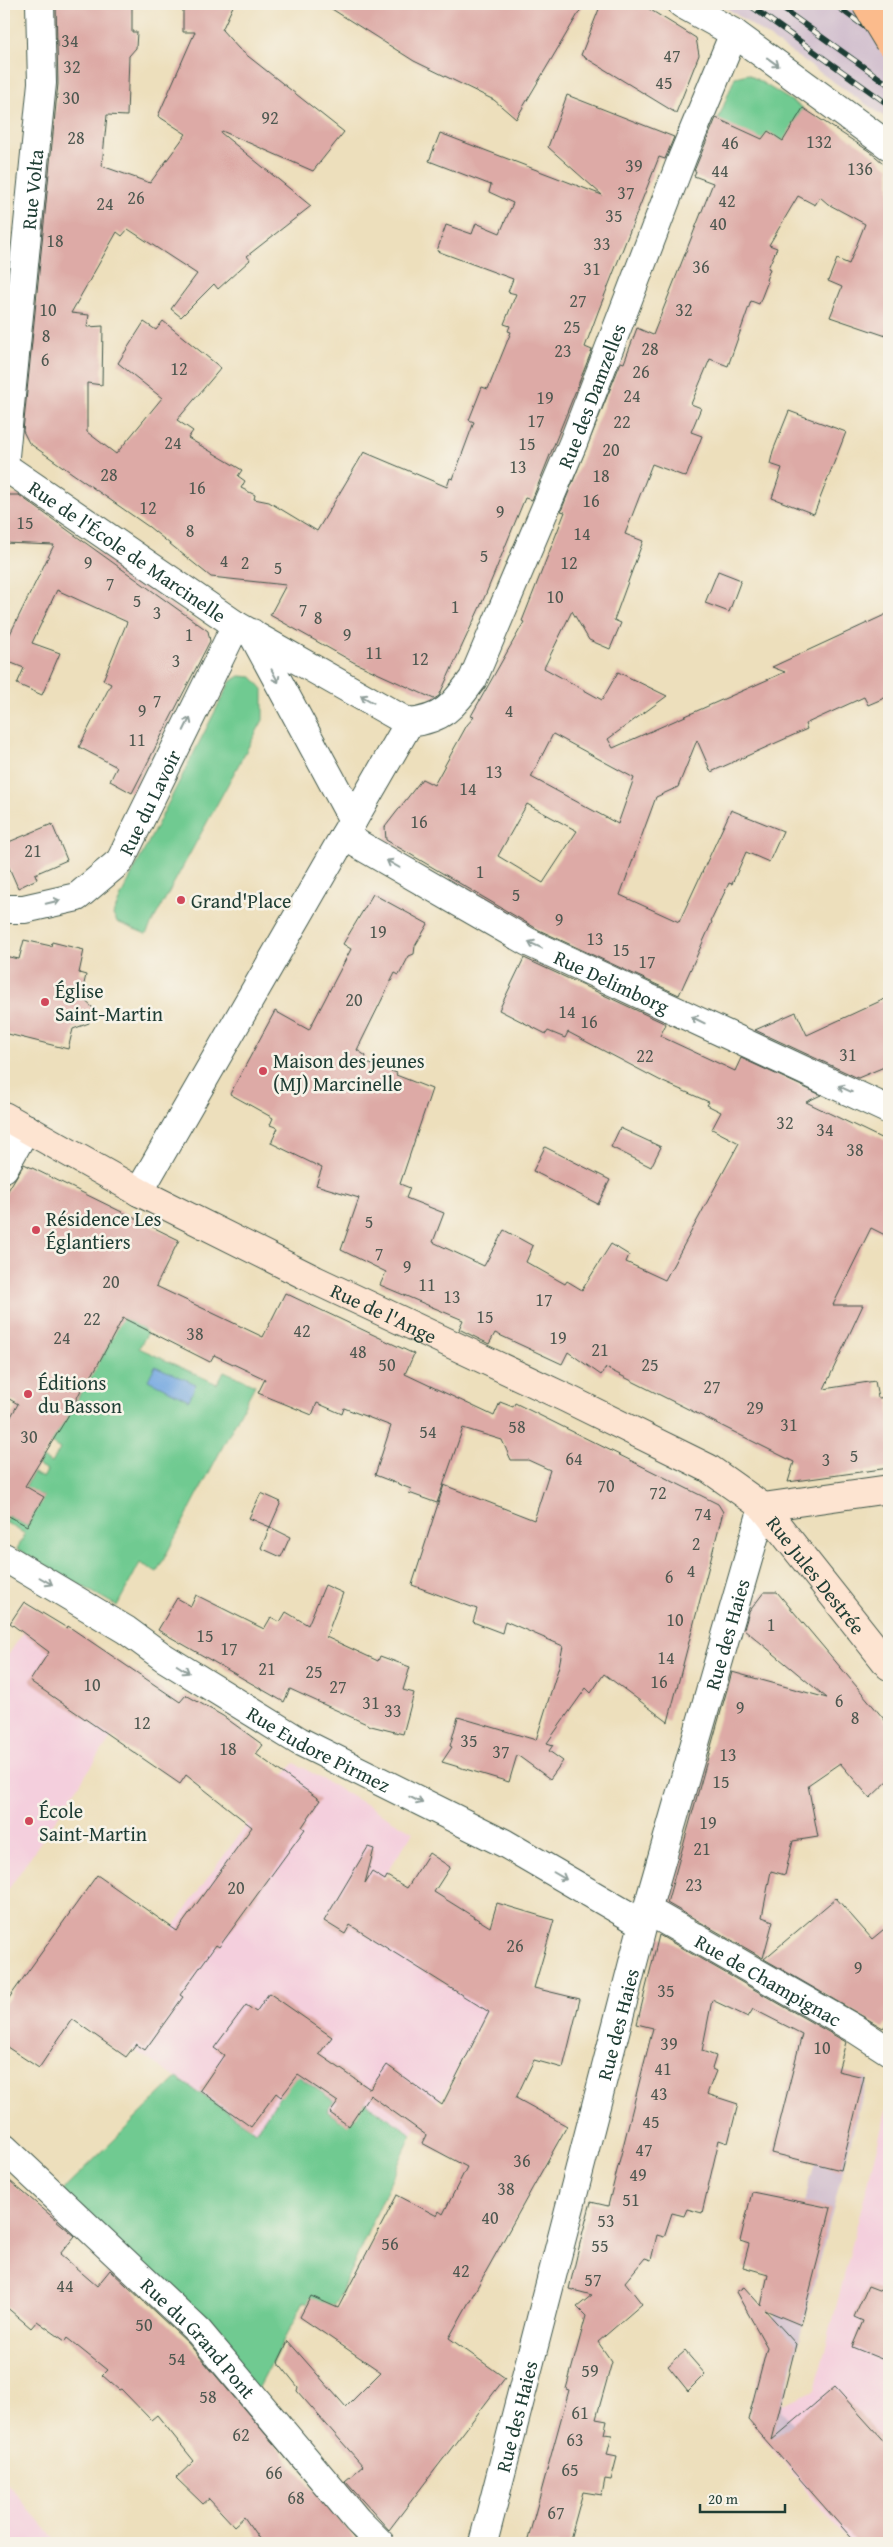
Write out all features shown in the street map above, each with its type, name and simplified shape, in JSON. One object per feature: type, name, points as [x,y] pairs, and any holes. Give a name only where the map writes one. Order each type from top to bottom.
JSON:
[{"type":"main road","points":[[866,4],[889,42]]},
{"type":"main road","name":"Rue de l'Ange","points":[[15,1122],[139,1192],[315,1280],[566,1398],[708,1468],[762,1507]]},
{"type":"main road","points":[[762,1507],[889,1488]]},
{"type":"main road","name":"Rue Jules Destrée","points":[[762,1507],[889,1666]]},
{"type":"street","name":"Rue Volta","points":[[4,466],[42,83],[40,4]]},
{"type":"street","points":[[682,4],[734,34],[889,146]]},
{"type":"street","name":"Rue des Damzelles","points":[[409,723],[440,716],[455,704],[472,679],[572,443],[683,156],[734,34]]},
{"type":"street","name":"Rue de l'École de Marcinelle","points":[[4,466],[244,629],[409,723]]},
{"type":"street","name":"Rue de l'École de Marcinelle","points":[[244,629],[348,828]]},
{"type":"street","name":"Rue du Lavoir","points":[[4,909],[24,909],[77,897],[120,861],[244,629]]},
{"type":"street","points":[[139,1192],[409,723]]},
{"type":"street","name":"Rue Delimborg","points":[[348,828],[528,942],[889,1110]]},
{"type":"street","points":[[4,1168],[15,1122]]},
{"type":"street","name":"Rue des Haies","points":[[483,2543],[645,1917],[762,1507]]},
{"type":"street","name":"Rue Eudore Pirmez","points":[[4,1557],[126,1630],[163,1657],[299,1741],[504,1843],[645,1917]]},
{"type":"street","name":"Rue de Champignac","points":[[645,1917],[855,2029],[888,2050]]},
{"type":"street","name":"Rue du Grand Pont","points":[[4,2148],[199,2332],[357,2520],[380,2543]]},
{"type":"shaded area","points":[[721,4],[889,4],[889,120]]},
{"type":"shaded area","name":"École Saint-Martin","points":[[34,1617],[145,1687],[4,1896],[4,1661]]},
{"type":"shaded area","points":[[295,1763],[413,1832],[381,1882],[501,1984],[444,2095],[430,2107],[412,2134],[356,2097],[340,2121],[327,2111],[334,2101],[256,2131],[104,2030],[201,1887],[282,1776]]},
{"type":"shaded area","points":[[839,2070],[867,2078],[781,2410],[889,2532],[889,2543],[860,2543],[748,2418]]},
{"type":"shaded area","points":[[889,2099],[889,2543],[850,2543],[748,2420],[815,2390]]},
{"type":"shaded area","points":[[4,2480],[58,2543],[4,2543]]},
{"type":"green space","points":[[748,74],[803,108],[772,163],[718,120],[735,77]]},
{"type":"green space","points":[[240,676],[252,677],[263,689],[263,720],[146,934],[117,922],[113,915],[121,896],[230,682]]},
{"type":"green space","points":[[116,1314],[142,1327],[147,1334],[139,1348],[217,1384],[224,1371],[255,1385],[157,1572],[140,1563],[117,1606],[17,1549],[25,1534],[5,1522],[8,1516],[27,1526],[44,1497],[25,1487],[33,1473],[43,1478],[47,1471],[38,1466],[42,1458],[52,1463],[60,1449],[51,1443],[107,1348]]},
{"type":"green space","points":[[295,2074],[334,2101],[327,2111],[340,2121],[356,2097],[412,2134],[330,2316],[304,2301],[254,2397],[56,2197],[177,2078],[256,2131]]},
{"type":"water","points":[[155,1366],[196,1384],[189,1400],[148,1380]]},
{"type":"building","points":[[56,4],[120,4],[120,6],[132,6],[132,32],[137,32],[136,48],[129,56],[127,116],[107,115],[102,166],[150,183],[186,134],[158,116],[195,32],[183,32],[183,6],[194,6],[194,4],[234,4],[222,30],[239,49],[344,132],[313,171],[222,131],[221,133],[311,206],[247,256],[250,260],[218,289],[214,284],[181,317],[171,309],[197,274],[128,229],[122,236],[117,232],[71,313],[89,315],[87,327],[103,326],[102,385],[87,383],[87,432],[116,454],[162,398],[118,363],[144,322],[156,330],[163,321],[221,368],[177,420],[193,431],[188,438],[242,470],[238,476],[245,481],[241,488],[255,495],[254,499],[269,502],[317,531],[364,452],[447,487],[450,478],[453,479],[474,422],[469,420],[482,387],[488,389],[511,332],[508,331],[510,326],[504,324],[516,294],[508,292],[513,279],[437,251],[446,225],[472,234],[476,223],[500,233],[513,203],[489,192],[491,185],[429,161],[440,133],[602,195],[548,147],[567,95],[674,137],[665,159],[659,157],[598,312],[585,347],[592,350],[532,500],[525,498],[485,596],[439,696],[434,699],[355,663],[270,615],[286,585],[211,577],[149,527],[29,443],[23,431],[58,84]]},
{"type":"building","points":[[324,4],[584,4],[516,119],[494,100],[414,61]]},
{"type":"building","points":[[601,4],[641,4],[696,38],[699,55],[676,113],[581,55]]},
{"type":"building","points":[[803,108],[869,151],[889,168],[889,337],[830,317],[842,287],[828,281],[837,259],[849,264],[865,224],[828,204],[820,197],[815,205],[798,196],[769,245],[777,248],[768,268],[770,269],[766,280],[768,281],[759,304],[751,301],[728,366],[710,359],[691,404],[701,408],[691,432],[702,436],[686,477],[652,464],[625,534],[643,541],[614,620],[621,623],[610,649],[589,640],[572,611],[544,668],[602,700],[618,672],[667,696],[608,739],[613,748],[785,672],[772,667],[889,613],[889,696],[868,705],[864,697],[805,724],[807,729],[711,772],[697,740],[678,787],[656,797],[620,895],[679,922],[731,810],[783,831],[769,862],[746,852],[732,884],[729,883],[711,921],[679,995],[539,930],[386,840],[385,827],[422,779],[434,785],[467,725],[474,717],[471,716],[524,622],[522,621],[565,512],[561,511],[621,362],[624,363],[637,328],[653,335],[713,183],[694,176],[696,171],[694,171],[716,118],[762,139],[768,131],[783,141]],"holes":[[[553,734],[634,778],[618,824],[531,777]],[[527,804],[577,831],[543,883],[498,856]]]},
{"type":"building","points":[[789,411],[846,432],[814,514],[772,498],[782,468],[770,464],[773,451]]},
{"type":"building","points":[[4,495],[19,495],[208,631],[210,641],[132,793],[110,781],[117,767],[79,747],[111,684],[103,680],[127,622],[57,590],[32,643],[60,653],[42,695],[17,684],[24,668],[4,660],[4,631],[10,634],[54,545],[4,543]]},
{"type":"building","points":[[718,571],[741,580],[729,612],[705,603]]},
{"type":"building","points":[[52,824],[67,860],[35,874],[37,879],[18,888],[4,856],[4,844]]},
{"type":"building","points":[[373,894],[428,924],[415,946],[414,954],[409,956],[399,975],[395,973],[357,1050],[366,1056],[364,1062],[397,1073],[396,1075],[432,1089],[400,1184],[410,1188],[406,1198],[444,1213],[433,1242],[484,1266],[504,1230],[533,1246],[526,1262],[565,1284],[567,1281],[582,1290],[611,1244],[629,1255],[626,1262],[665,1280],[739,1143],[712,1129],[721,1112],[707,1105],[709,1102],[663,1082],[568,1032],[565,1038],[548,1031],[546,1034],[499,1010],[524,958],[666,1024],[660,1036],[735,1071],[741,1058],[821,1095],[806,1102],[889,1142],[889,1237],[871,1228],[833,1305],[863,1305],[824,1389],[875,1381],[878,1398],[889,1397],[889,1468],[788,1482],[794,1462],[606,1368],[601,1375],[568,1352],[562,1364],[495,1333],[489,1344],[459,1329],[463,1320],[380,1285],[386,1272],[341,1250],[359,1198],[316,1185],[322,1168],[271,1143],[278,1128],[270,1125],[273,1118],[230,1094],[275,1011],[309,1030],[351,949],[343,944]]},
{"type":"building","name":"Église Saint-Martin","points":[[24,940],[51,946],[52,942],[84,950],[79,973],[86,975],[81,997],[93,1008],[89,1023],[73,1029],[68,1049],[4,1033],[4,956],[19,959]]},
{"type":"building","points":[[889,997],[889,1065],[858,1078],[755,1030],[796,1012],[807,1035]]},
{"type":"building","points":[[620,1128],[661,1147],[651,1167],[611,1147]]},
{"type":"building","points":[[545,1147],[610,1180],[598,1204],[533,1171]]},
{"type":"building","points":[[24,1164],[179,1240],[156,1286],[263,1337],[285,1293],[414,1354],[405,1374],[494,1416],[500,1402],[513,1407],[515,1403],[718,1504],[723,1512],[668,1722],[604,1674],[591,1693],[586,1688],[547,1743],[553,1745],[549,1751],[563,1761],[550,1779],[517,1755],[509,1782],[442,1762],[452,1747],[450,1746],[458,1717],[536,1740],[559,1666],[563,1646],[505,1621],[502,1633],[473,1622],[477,1609],[412,1585],[444,1485],[534,1520],[550,1470],[528,1460],[511,1460],[502,1440],[463,1428],[437,1503],[409,1493],[411,1489],[375,1475],[391,1426],[344,1408],[342,1414],[317,1403],[312,1415],[258,1393],[265,1379],[214,1355],[210,1362],[123,1318],[90,1379],[87,1378],[68,1416],[25,1486],[44,1497],[27,1526],[7,1515],[4,1519],[4,1429],[18,1404],[4,1396],[4,1197]]},
{"type":"building","points":[[261,1493],[281,1502],[270,1527],[249,1518]]},
{"type":"building","points":[[270,1527],[290,1537],[281,1557],[261,1548]]},
{"type":"building","points":[[325,1585],[343,1593],[326,1637],[378,1661],[380,1656],[410,1667],[403,1690],[414,1693],[403,1734],[371,1726],[290,1689],[284,1702],[158,1630],[177,1598],[191,1606],[196,1595],[264,1629],[271,1617],[280,1622],[286,1612],[308,1625]]},
{"type":"building","points":[[764,1592],[777,1592],[889,1725],[889,1780],[870,1798],[840,1763],[808,1785],[818,1837],[793,1841],[785,1875],[771,1871],[762,1917],[773,1921],[763,1958],[667,1903],[732,1672],[827,1698],[744,1629],[749,1612]]},
{"type":"building","points":[[24,1602],[67,1628],[68,1626],[180,1702],[186,1695],[223,1716],[263,1745],[256,1754],[320,1800],[302,1827],[305,1829],[219,1947],[216,1945],[180,1995],[183,1997],[145,2050],[136,2044],[126,2057],[72,2019],[39,2068],[4,2045],[4,2005],[97,1875],[177,1931],[252,1827],[186,1775],[180,1784],[30,1681],[49,1652],[10,1623]]},
{"type":"building","points":[[368,1847],[374,1849],[365,1883],[372,1872],[385,1880],[387,1876],[407,1888],[429,1853],[450,1867],[434,1892],[490,1927],[497,1903],[554,1920],[534,1988],[580,1999],[563,2068],[534,2060],[516,2098],[567,2126],[449,2338],[505,2378],[389,2530],[345,2481],[363,2466],[297,2391],[298,2387],[278,2362],[288,2341],[346,2407],[381,2372],[300,2317],[311,2296],[338,2308],[397,2195],[437,2216],[439,2211],[443,2214],[467,2167],[422,2143],[426,2135],[370,2095],[349,2126],[330,2113],[338,2102],[298,2075],[281,2097],[276,2093],[251,2127],[200,2090],[224,2055],[214,2048],[246,2005],[256,2012],[269,1993],[332,2037],[319,2054],[370,2089],[387,2065],[442,2105],[489,2012],[350,1925],[345,1934],[324,1921]]},
{"type":"building","points":[[836,1898],[872,1939],[889,1925],[889,2021],[883,2028],[764,1959]]},
{"type":"building","points":[[659,1935],[846,2042],[838,2071],[864,2077],[841,2170],[772,2153],[802,2034],[753,2009],[748,2017],[712,2000],[702,2051],[716,2056],[712,2069],[716,2071],[707,2094],[738,2104],[728,2143],[719,2140],[702,2213],[687,2209],[684,2216],[672,2213],[664,2237],[657,2235],[651,2260],[645,2258],[625,2282],[642,2304],[598,2342],[612,2362],[596,2419],[607,2421],[604,2434],[612,2435],[607,2455],[617,2457],[611,2480],[605,2479],[602,2495],[583,2492],[569,2543],[527,2543],[569,2390],[566,2389],[586,2316],[577,2307],[592,2295],[569,2289],[582,2235],[591,2202],[608,2206],[653,2028],[637,2024]]},
{"type":"building","points":[[4,2176],[75,2236],[60,2254],[97,2286],[110,2270],[188,2343],[358,2543],[262,2543],[244,2517],[234,2526],[209,2499],[203,2504],[176,2478],[194,2461],[157,2415],[151,2420],[121,2389],[119,2390],[102,2375],[107,2370],[67,2338],[65,2341],[37,2321],[31,2328],[4,2305]]},
{"type":"building","points":[[752,2192],[831,2208],[801,2325],[765,2310],[796,2344],[772,2440],[835,2387],[889,2447],[889,2543],[856,2543],[748,2420],[767,2347],[736,2292],[744,2287],[761,2306],[768,2274],[743,2267],[749,2244],[740,2241]]},
{"type":"building","points":[[868,2286],[889,2294],[889,2362],[852,2347],[863,2321],[854,2317]]},
{"type":"building","points":[[685,2351],[705,2374],[688,2391],[668,2366]]},
{"type":"railway","points":[[748,4],[889,105]]},
{"type":"railway","points":[[776,4],[889,85]]},
{"type":"railway","points":[[834,4],[889,45]]},
{"type":"railway","points":[[861,4],[889,26]]},
{"type":"place","name":"Grand'Place","points":[[181,900]]},
{"type":"place","name":"Église Saint-Martin","points":[[45,1002]]},
{"type":"place","name":"Maison des jeunes (MJ) Marcinelle","points":[[263,1071]]},
{"type":"place","name":"Résidence Les Églantiers","points":[[36,1230]]},
{"type":"place","name":"Éditions du Basson","points":[[28,1394]]},
{"type":"place","name":"École Saint-Martin","points":[[29,1821]]}]
